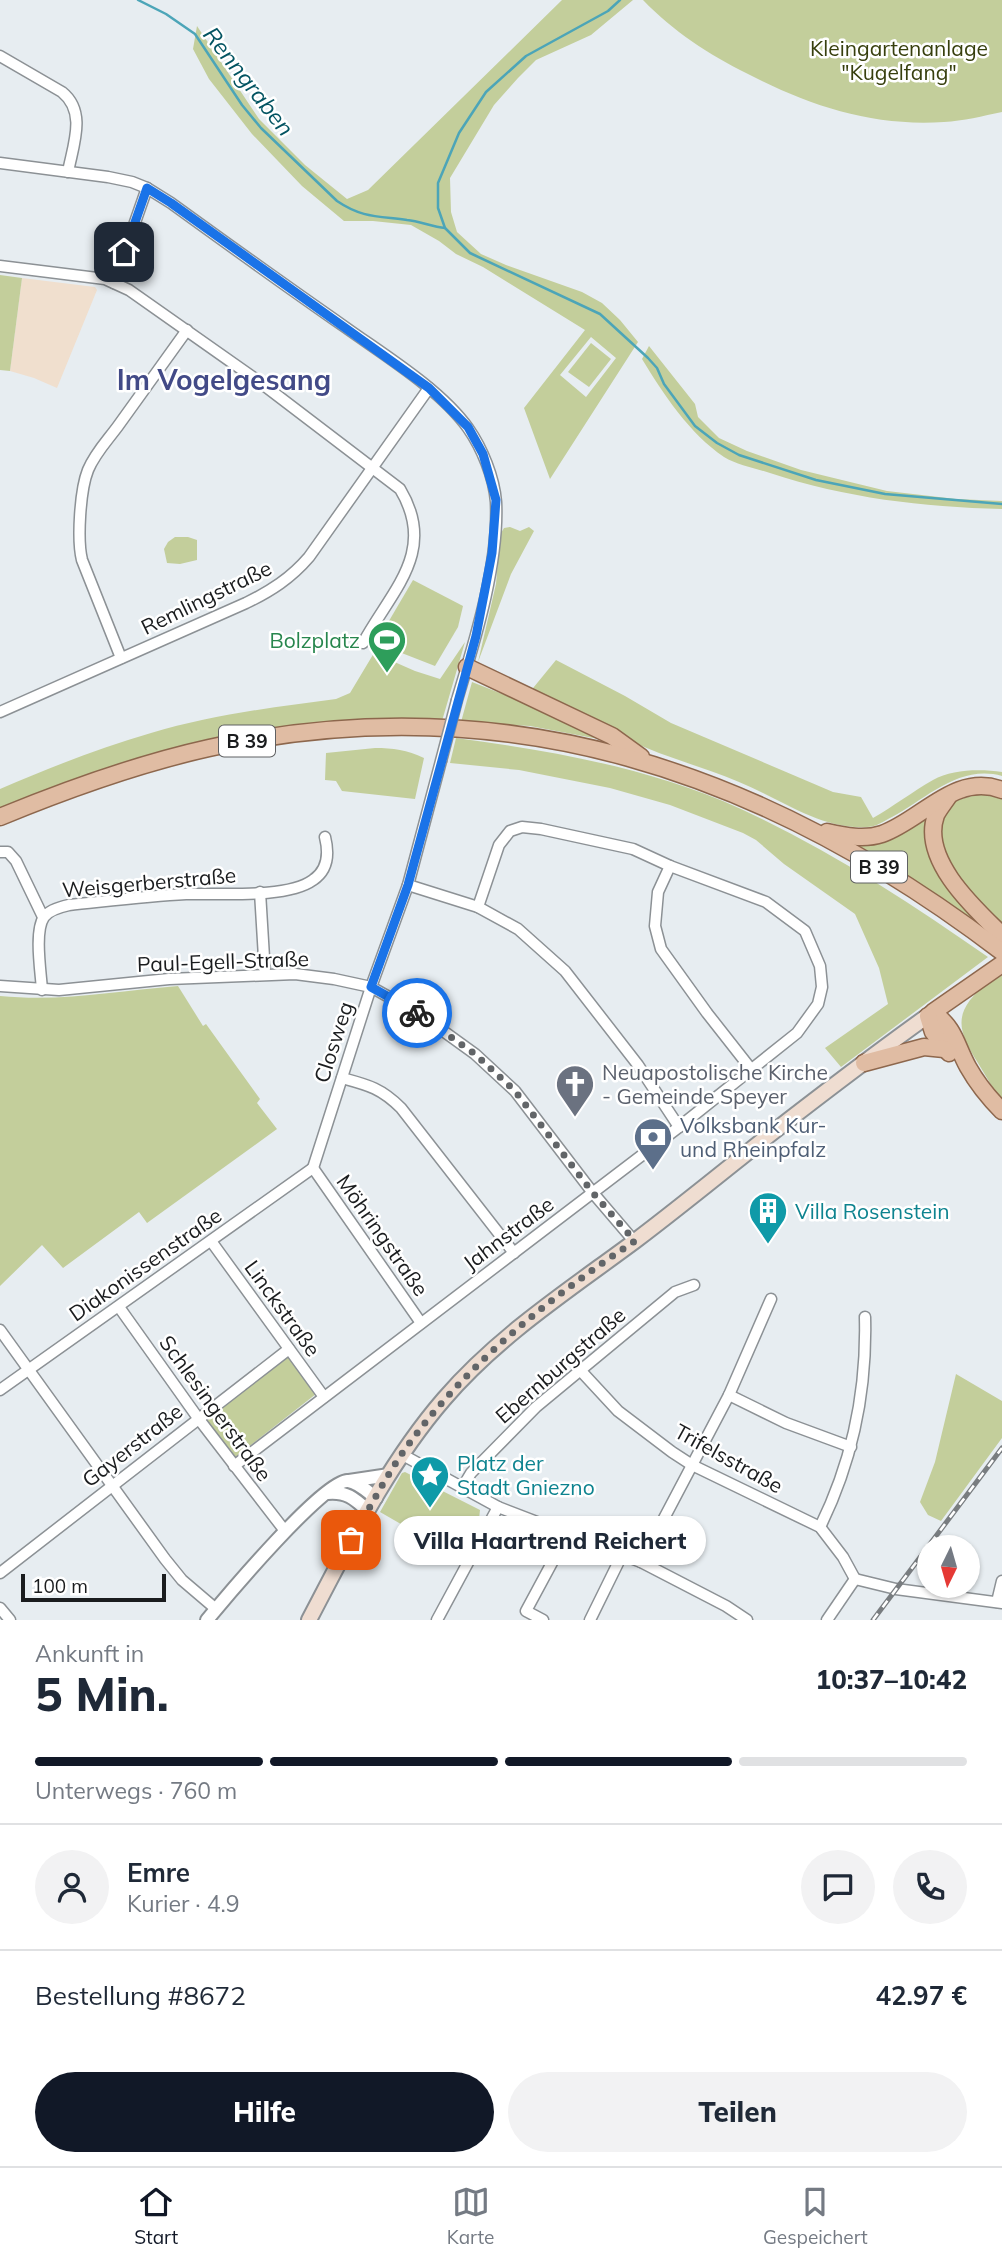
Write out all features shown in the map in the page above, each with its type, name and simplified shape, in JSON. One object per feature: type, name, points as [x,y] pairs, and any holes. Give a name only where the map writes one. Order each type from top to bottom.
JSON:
[{"type":"main road","points":[[467,667],[612,737],[652,764]]},
{"type":"main road","name":"B 39","points":[[0,817],[88,782],[149,763],[243,741],[318,731],[405,727],[505,733],[583,746],[652,764],[731,792],[811,829],[898,879],[1002,952]]},
{"type":"main road","points":[[811,829],[861,838],[879,835],[892,830],[932,803],[960,790],[979,786],[1002,790]]},
{"type":"main road","points":[[950,795],[935,818],[934,844],[938,855],[943,867],[966,898],[1002,935]]},
{"type":"main road","points":[[309,1620],[401,1454],[445,1398],[502,1342],[864,1063],[1002,964]]},
{"type":"main road","points":[[953,1032],[955,1015],[966,988]]},
{"type":"main road","points":[[930,1014],[947,1024],[953,1032],[969,1068],[1002,1111]]},
{"type":"main road","points":[[930,1014],[933,1032],[944,1049],[969,1068]]},
{"type":"main road","points":[[864,1063],[925,1046],[944,1049]]},
{"type":"street","points":[[0,56],[71,99],[76,110],[76,122],[68,172]]},
{"type":"street","name":"Closweg","points":[[0,163],[108,177],[147,188],[429,388],[468,427],[483,454],[496,500],[489,575],[408,885],[371,987],[313,1168]]},
{"type":"street","points":[[114,283],[124,252],[122,242],[126,232],[133,228],[147,188]]},
{"type":"street","points":[[0,265],[105,279],[114,283],[151,304],[400,489],[410,505],[414,530],[412,560],[402,582],[363,643]]},
{"type":"street","points":[[121,658],[79,550],[78,533],[86,474],[96,453],[187,330]]},
{"type":"street","name":"Remlingstraße","points":[[0,712],[268,593],[296,573],[429,388]]},
{"type":"street","name":"Jahnstraße","points":[[234,1466],[679,1127],[797,1033],[818,1004],[822,987],[820,966],[805,931],[766,902],[670,866],[634,849],[523,827],[510,831],[499,845],[478,907]]},
{"type":"street","name":"Weisgerberstraße","points":[[43,918],[55,909],[69,905],[297,888],[317,877],[324,868],[328,850],[325,837]]},
{"type":"street","name":"Weisgerberstraße","points":[[4,852],[16,861],[43,918],[39,935],[42,990]]},
{"type":"street","points":[[670,866],[658,892],[655,926],[661,949],[751,1069]]},
{"type":"street","points":[[408,885],[478,907],[518,929],[565,971],[638,1065],[679,1127]]},
{"type":"street","name":"Weisgerberstraße","points":[[260,892],[265,974]]},
{"type":"street","name":"Paul-Egell-Straße","points":[[0,986],[42,990],[72,989],[169,979],[265,974],[315,975],[371,987],[421,1015],[475,1054],[515,1091],[593,1193],[635,1241]]},
{"type":"street","points":[[342,1078],[386,1093],[401,1108],[514,1253]]},
{"type":"street","name":"Diakonissenstraße","points":[[0,1390],[313,1168]]},
{"type":"street","name":"Möhringstraße","points":[[313,1168],[421,1323]]},
{"type":"street","name":"Linckstraße","points":[[211,1241],[324,1398]]},
{"type":"street","name":"Ebernburgstraße","points":[[462,1488],[471,1473],[536,1408],[676,1292],[694,1285]]},
{"type":"street","points":[[641,1562],[729,1395],[771,1299]]},
{"type":"street","name":"Schlesingerstraße","points":[[119,1307],[198,1418],[285,1531]]},
{"type":"street","points":[[820,1527],[836,1493],[851,1447],[862,1387],[864,1317]]},
{"type":"street","points":[[0,1330],[164,1559],[182,1580],[216,1609]]},
{"type":"street","name":"Gayerstraße","points":[[0,1573],[289,1349]]},
{"type":"street","name":"Trifelsstraße","points":[[580,1370],[618,1411],[692,1465],[820,1527],[843,1557],[855,1579]]},
{"type":"street","points":[[729,1395],[786,1423],[851,1447]]},
{"type":"street","points":[[401,1454],[498,1507],[641,1562],[726,1606],[747,1620]]},
{"type":"street","points":[[207,1620],[285,1531],[339,1483],[389,1475]]},
{"type":"street","points":[[349,1481],[376,1498]]},
{"type":"street","points":[[327,1493],[348,1494],[368,1511]]},
{"type":"street","points":[[438,1620],[498,1507]]},
{"type":"street","points":[[543,1620],[526,1611],[568,1533]]},
{"type":"street","points":[[590,1620],[622,1555]]},
{"type":"street","points":[[827,1620],[855,1579],[895,1589],[1000,1602],[1002,1581]]},
{"type":"street","points":[[0,1608],[10,1620]]},
{"type":"shaded area","points":[[22,278],[95,287],[97,290],[57,388],[10,371]]},
{"type":"green space","points":[[562,0],[633,0],[591,35],[536,60],[494,105],[450,178],[451,212],[457,232],[481,254],[582,292],[602,303],[638,342],[550,479],[524,408],[585,330],[411,225],[344,221],[302,186],[252,134],[209,79],[193,49],[197,26],[259,119],[305,165],[347,199],[368,190]],"holes":[[[591,337],[616,358],[586,397],[560,375]]]},
{"type":"green space","name":"Kleingartenanlage \"Kugelfang\"","points":[[643,0],[1002,0],[1002,112],[958,121],[918,123],[867,117],[818,105],[771,85],[692,42]]},
{"type":"green space","points":[[0,275],[22,278],[10,371],[0,370]]},
{"type":"green space","points":[[591,343],[611,359],[589,387],[568,372]]},
{"type":"green space","points":[[649,346],[695,404],[698,417],[719,438],[747,451],[801,470],[887,491],[1002,501],[1002,509],[943,506],[856,495],[799,482],[729,460],[700,437],[668,399],[642,359]]},
{"type":"green space","points":[[529,527],[534,531],[511,574],[478,662],[496,584],[500,535],[504,528],[520,531]]},
{"type":"green space","points":[[175,537],[197,540],[197,560],[180,564],[167,563],[164,549]]},
{"type":"green space","points":[[413,580],[463,606],[458,627],[435,666],[376,643]]},
{"type":"green space","points":[[465,642],[442,721],[327,724],[0,810],[0,789],[112,745],[220,716],[336,699],[350,693],[374,653],[440,679]]},
{"type":"green space","points":[[556,660],[671,723],[833,792],[861,797],[873,818],[941,776],[976,770],[1002,772],[1002,776],[971,775],[957,779],[874,826],[850,827],[834,824],[817,819],[729,778],[610,732],[529,693]]},
{"type":"green space","points":[[472,682],[548,712],[609,741],[530,726],[461,722]]},
{"type":"green space","points":[[456,738],[601,763],[672,782],[707,795],[741,809],[837,859],[988,957],[841,1067],[825,1048],[888,1004],[879,968],[855,914],[743,833],[670,805],[610,788],[519,770],[450,763]]},
{"type":"green space","points":[[375,748],[400,750],[424,758],[415,799],[342,791],[336,781],[325,780],[326,753]]},
{"type":"green space","points":[[979,794],[1002,798],[1002,929],[958,880],[939,839],[944,812],[954,801]]},
{"type":"green space","points":[[931,809],[930,841],[1000,942],[846,841]]},
{"type":"green space","points":[[1002,975],[1002,1101],[970,1050],[962,1029],[962,1020],[964,1011],[977,992]]},
{"type":"green space","points":[[178,986],[203,1026],[206,1024],[260,1099],[257,1103],[277,1129],[147,1223],[139,1212],[63,1268],[42,1245],[0,1286],[0,996],[67,997]]},
{"type":"green space","points":[[289,1355],[316,1394],[233,1459],[203,1419]]},
{"type":"green space","points":[[956,1374],[1002,1401],[1002,1438],[941,1521],[928,1515],[920,1502],[935,1462]]},
{"type":"green space","name":"Platz der Stadt Gniezno","points":[[405,1472],[480,1510],[479,1519],[463,1548],[415,1528],[413,1531],[380,1512]]},
{"type":"waterway","name":"Renngraben","points":[[138,0],[166,14],[195,34],[242,105],[261,128],[337,201],[362,213],[445,228]]},
{"type":"waterway","points":[[620,0],[608,11],[526,56],[486,92],[459,133],[438,183],[438,208],[445,228],[470,253],[600,314],[657,368],[664,384],[695,426],[739,455],[816,480],[885,494],[1002,504]]},
{"type":"railway","points":[[873,1620],[1002,1448]]},
{"type":"way so far","points":[[351,1540],[401,1454],[445,1398],[502,1342],[635,1241],[593,1193],[515,1091],[475,1054],[417,1013]]},
{"type":"place","name":"Bolzplatz","points":[[387,674]]},
{"type":"place","name":"Neuapostolische Kirche - Gemeinde Speyer","points":[[575,1118]]},
{"type":"place","name":"Volksbank Kur- und Rheinpfalz","points":[[653,1171]]},
{"type":"place","name":"Villa Rosenstein","points":[[768,1245]]},
{"type":"place","name":"Platz der Stadt Gniezno","points":[[430,1509]]},
{"type":"place","name":"Villa Haartrend Reichert","points":[[351,1540]]},
{"type":"district","name":"Im Vogelgesang","points":[[224,379]]},
{"type":"route","points":[[124,252],[122,242],[126,232],[133,228],[147,188],[429,388],[468,427],[483,454],[496,500],[492,553],[476,636],[408,885],[371,987],[417,1013]]}]
